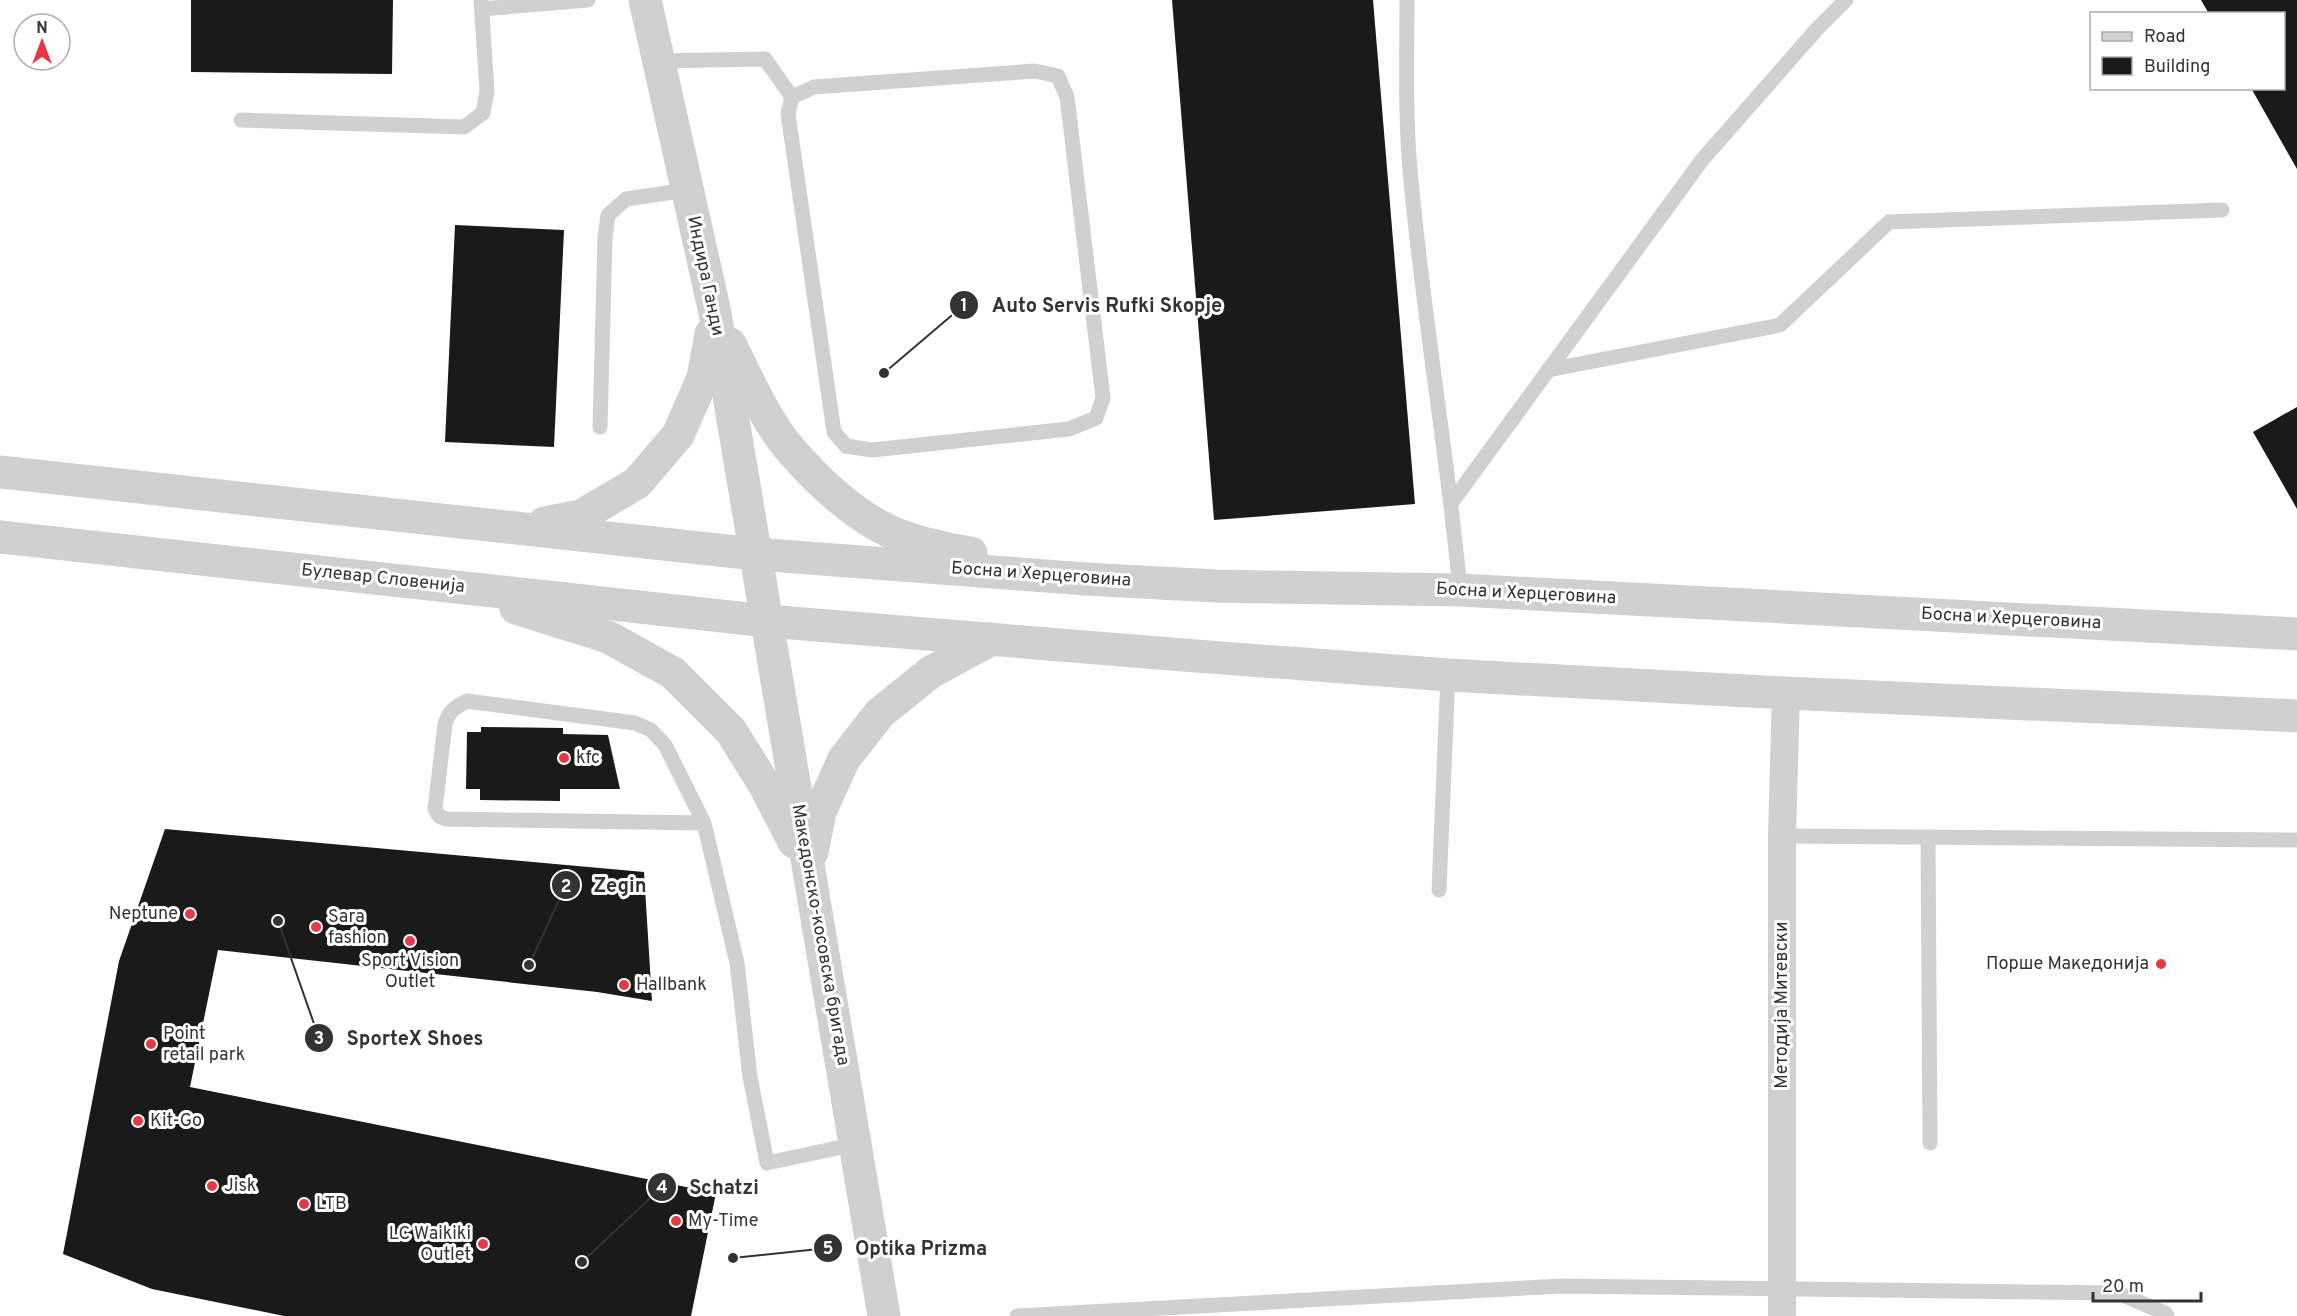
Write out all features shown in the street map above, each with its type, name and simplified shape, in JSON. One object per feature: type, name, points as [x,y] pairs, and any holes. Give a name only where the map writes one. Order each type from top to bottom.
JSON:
[{"type":"street","name":"Индира Ганди","points":[[645,0],[715,313],[755,554]]},
{"type":"street","points":[[519,528],[581,516],[637,483],[678,435],[703,378],[715,313]]},
{"type":"street","points":[[715,313],[760,403],[788,447],[837,496],[880,527],[939,548],[1013,558],[1086,579]]},
{"type":"street","points":[[0,472],[755,554]]},
{"type":"street","name":"Булевар Словенија","points":[[0,537],[766,621]]},
{"type":"street","name":"Босна и Херцеговина","points":[[755,554],[1086,579],[1216,586],[1460,590],[2297,634]]},
{"type":"street","name":"Македонско-косовска бригада","points":[[755,554],[884,1316]]},
{"type":"street","points":[[445,586],[608,637],[673,673],[731,730],[764,784],[808,869]]},
{"type":"street","points":[[766,621],[1448,675],[2297,716]]},
{"type":"street","points":[[808,869],[820,812],[839,769],[880,712],[931,672],[993,639]]},
{"type":"street","name":"Методија Митевски","points":[[1782,1303],[1782,836],[1786,693]]},
{"type":"lane","points":[[241,120],[464,127],[483,113],[487,91],[482,5],[588,0]]},
{"type":"lane","points":[[1407,0],[1410,168],[1452,502],[1460,590]]},
{"type":"lane","points":[[1452,502],[1702,160],[1817,29],[1846,0]]},
{"type":"lane","points":[[659,61],[765,59],[792,97],[788,114],[832,420],[834,432],[846,446],[872,450],[1069,429],[1096,418],[1103,398],[1067,97],[1058,76],[1035,71],[814,87],[792,97]]},
{"type":"lane","points":[[600,427],[604,238],[608,215],[626,199],[687,190]]},
{"type":"lane","points":[[1548,370],[1780,325],[1889,222],[2222,210]]},
{"type":"lane","points":[[1439,890],[1448,675]]},
{"type":"lane","points":[[704,823],[446,819],[439,816],[435,809],[445,724],[449,713],[456,706],[467,701],[635,723],[651,730],[665,745],[704,823],[736,963],[750,1077],[767,1163],[856,1144]]},
{"type":"lane","points":[[1782,836],[2297,840]]},
{"type":"lane","points":[[1928,837],[1930,1143]]},
{"type":"lane","points":[[1017,1316],[1562,1286],[1782,1303],[2118,1293],[2165,1313],[2167,1316]]},
{"type":"building","points":[[191,0],[393,0],[392,74],[191,72]]},
{"type":"building","points":[[1172,0],[1373,0],[1415,504],[1214,520]]},
{"type":"building","points":[[2201,0],[2297,0],[2297,169],[2252,90],[2285,90],[2285,12],[2208,12]]},
{"type":"building","points":[[455,225],[564,230],[554,447],[445,442]]},
{"type":"building","points":[[2297,407],[2297,509],[2253,432]]},
{"type":"building","points":[[481,727],[563,728],[563,734],[608,735],[620,789],[560,789],[560,801],[480,800],[480,789],[466,789],[467,732],[481,732]]},
{"type":"building","name":"Point retail park","points":[[165,829],[644,872],[652,1001],[597,992],[218,950],[190,1087],[716,1193],[691,1316],[284,1316],[152,1289],[63,1254],[119,961]]},
{"type":"place","name":"Auto Servis Rufki Skopje","points":[[884,373]]},
{"type":"place","name":"kfc","points":[[564,758]]},
{"type":"place","name":"Neptune","points":[[190,914]]},
{"type":"place","name":"SporteX Shoes","points":[[278,921]]},
{"type":"place","name":"Sara fashion","points":[[316,927]]},
{"type":"place","name":"Sport Vision Outlet","points":[[410,941]]},
{"type":"place","name":"Порше Македонија","points":[[2161,964]]},
{"type":"place","name":"Zegin","points":[[529,965]]},
{"type":"place","name":"Hallbank","points":[[624,985]]},
{"type":"place","name":"Point retail park","points":[[151,1044]]},
{"type":"place","name":"Kit-Go","points":[[138,1121]]},
{"type":"place","name":"Jisk","points":[[212,1186]]},
{"type":"place","name":"LTB","points":[[304,1204]]},
{"type":"place","name":"My-Time","points":[[676,1221]]},
{"type":"place","name":"LC Waikiki Outlet","points":[[483,1244]]},
{"type":"place","name":"Optika Prizma","points":[[733,1258]]},
{"type":"place","name":"Schatzi","points":[[582,1262]]}]
